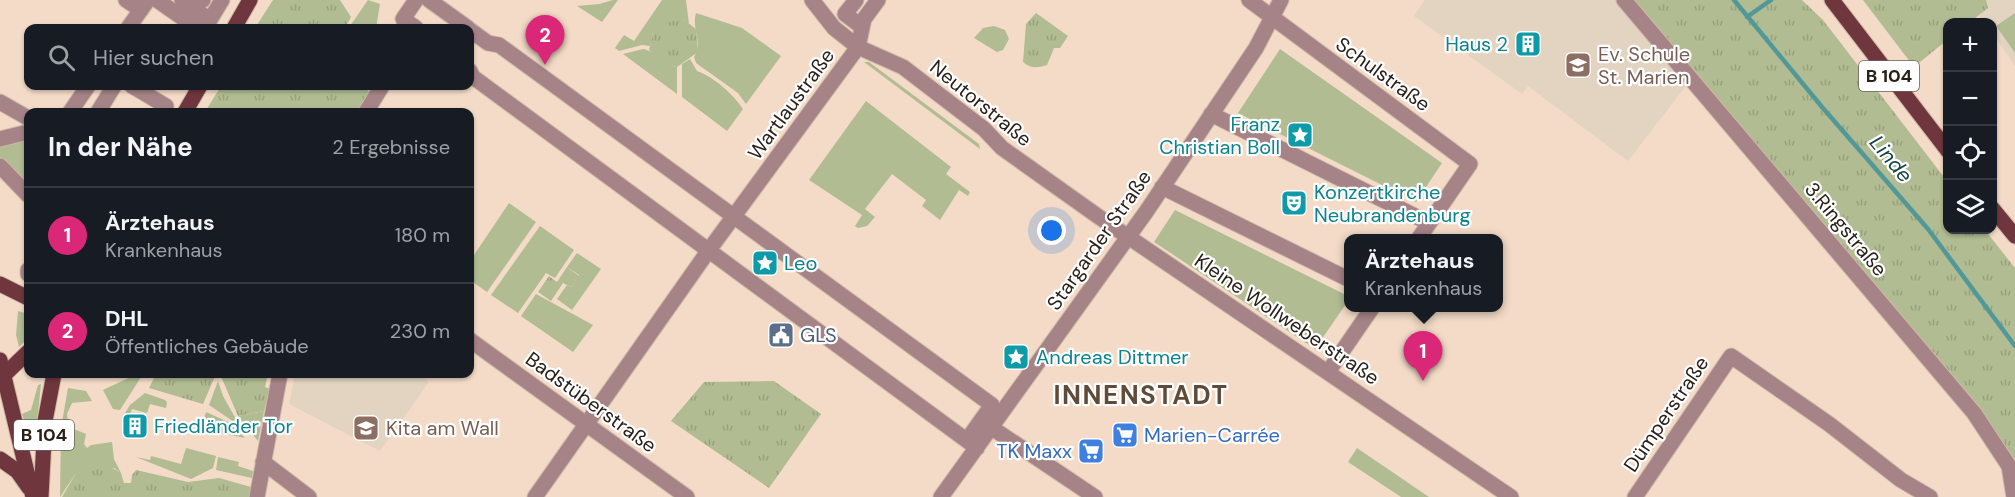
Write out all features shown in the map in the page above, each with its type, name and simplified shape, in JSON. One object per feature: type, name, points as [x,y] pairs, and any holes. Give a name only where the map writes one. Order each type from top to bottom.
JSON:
[{"type":"main road","points":[[236,24],[250,0]]},
{"type":"main road","name":"B 104","points":[[1832,0],[1943,146]]},
{"type":"main road","points":[[187,108],[198,90]]},
{"type":"main road","points":[[1997,214],[2015,236]]},
{"type":"main road","points":[[0,284],[24,297]]},
{"type":"main road","points":[[1,371],[24,355]]},
{"type":"main road","name":"B 104","points":[[1,371],[35,496]]},
{"type":"main road","name":"B 104","points":[[35,496],[53,378]]},
{"type":"main road","points":[[0,459],[17,471],[35,496]]},
{"type":"street","points":[[126,0],[145,5],[131,24]]},
{"type":"street","points":[[157,0],[191,24]]},
{"type":"street","points":[[182,0],[210,20],[222,0]]},
{"type":"street","points":[[429,0],[462,24]]},
{"type":"street","name":"Neutorstraße","points":[[812,0],[834,27],[858,47],[903,67],[984,129],[1002,148],[1128,237]]},
{"type":"street","points":[[856,0],[845,14],[862,27]]},
{"type":"street","points":[[858,47],[864,19],[878,0]]},
{"type":"street","name":"Schulstraße","points":[[1249,0],[1470,164],[1429,223]]},
{"type":"street","name":"Stargarder Straße","points":[[941,497],[972,444],[992,428],[1128,237],[1256,48],[1281,0]]},
{"type":"street","name":"3.Ringstraße","points":[[1624,0],[1974,413],[2008,466],[2014,497]]},
{"type":"street","points":[[405,11],[413,24]]},
{"type":"street","points":[[474,33],[488,43],[499,45],[992,405],[972,444],[474,78]]},
{"type":"street","name":"Wartlaustraße","points":[[586,424],[708,250],[735,217],[858,47]]},
{"type":"street","points":[[73,108],[85,90]]},
{"type":"street","points":[[100,108],[112,90]]},
{"type":"street","points":[[139,90],[166,106]]},
{"type":"street","points":[[368,108],[380,90]]},
{"type":"street","points":[[0,102],[24,116]]},
{"type":"street","points":[[1211,114],[1429,223],[1422,234]]},
{"type":"street","points":[[0,139],[24,133]]},
{"type":"street","points":[[0,166],[24,191]]},
{"type":"street","points":[[1162,187],[1344,277]]},
{"type":"street","name":"Kleine Wollweberstraße","points":[[1128,237],[1511,497]]},
{"type":"street","points":[[1328,372],[1369,312]]},
{"type":"street","name":"Badstüberstraße","points":[[474,343],[687,497]]},
{"type":"street","name":"Dümperstraße","points":[[1635,497],[1731,356],[1829,424],[1924,495]]},
{"type":"street","points":[[257,497],[279,378]]},
{"type":"street","points":[[535,497],[586,424]]},
{"type":"street","points":[[992,428],[1095,497]]},
{"type":"street","points":[[263,462],[309,497]]},
{"type":"shaded area","name":"Ev. Schule St. Marien","points":[[1425,0],[1619,0],[1689,82],[1628,161],[1528,86],[1522,94],[1414,16]]},
{"type":"shaded area","points":[[1986,0],[2015,0],[2015,66],[1997,40],[1997,18],[1981,18],[1979,15],[1988,8]]},
{"type":"shaded area","name":"Kita am Wall","points":[[294,378],[423,378],[429,382],[380,451],[289,404]]},
{"type":"green space","points":[[273,0],[340,0],[351,17],[347,24],[258,24]]},
{"type":"green space","points":[[368,0],[380,4],[377,24],[351,24]]},
{"type":"green space","points":[[618,0],[602,22],[577,6],[599,4]]},
{"type":"green space","points":[[662,0],[686,0],[689,24],[683,19],[653,32],[650,46],[642,45],[619,51],[615,48],[624,35],[634,41]]},
{"type":"green space","points":[[1628,0],[1802,0],[1823,20],[1943,176],[1943,234],[1988,234],[2015,268],[2015,472]]},
{"type":"green space","points":[[1863,0],[1986,0],[1988,8],[1975,18],[1943,18],[1943,43],[1914,67]]},
{"type":"green space","points":[[696,13],[742,28],[781,56],[746,104],[738,93],[696,63],[694,57],[698,41],[695,25]]},
{"type":"green space","points":[[1036,13],[1068,36],[1060,48],[1054,48],[1047,65],[1040,67],[1029,66],[1023,62],[1026,24]]},
{"type":"green space","points":[[2015,13],[2015,53],[1997,27]]},
{"type":"green space","points":[[683,19],[696,29],[698,52],[677,67],[664,65],[649,50],[653,32],[668,22]]},
{"type":"green space","points":[[994,26],[1005,30],[1009,39],[1003,50],[997,52],[974,38],[983,28]]},
{"type":"green space","points":[[643,49],[677,67],[677,94],[623,54]]},
{"type":"green space","points":[[1280,49],[1442,163],[1416,202],[1238,113]]},
{"type":"green space","points":[[690,59],[697,71],[723,87],[743,109],[727,131],[682,97],[682,64]]},
{"type":"green space","points":[[864,62],[869,62],[979,144],[980,149]]},
{"type":"green space","points":[[219,90],[367,90],[372,93],[363,108],[207,108]]},
{"type":"green space","points":[[866,101],[951,167],[946,174],[970,192],[968,196],[959,190],[940,220],[922,206],[926,200],[892,174],[865,209],[875,217],[867,226],[858,228],[855,226],[862,215],[809,180]]},
{"type":"green space","points":[[24,136],[24,182],[0,157],[0,141]]},
{"type":"green space","points":[[509,203],[536,222],[487,292],[474,283],[474,255]]},
{"type":"green space","points":[[1175,210],[1344,294],[1344,307],[1315,349],[1154,242]]},
{"type":"green space","points":[[540,226],[574,250],[555,278],[546,273],[518,313],[491,295]]},
{"type":"green space","points":[[577,253],[601,269],[572,310],[557,299],[567,285],[571,287],[579,275],[567,267]]},
{"type":"green space","points":[[567,267],[579,276],[571,287],[563,283],[551,301],[538,292],[549,276],[557,282]]},
{"type":"green space","points":[[536,294],[593,325],[573,352],[521,316]]},
{"type":"green space","points":[[18,311],[24,313],[24,342],[19,347],[16,335]]},
{"type":"green space","points":[[128,378],[140,378],[120,410],[113,409],[103,390]]},
{"type":"green space","points":[[154,378],[214,378],[203,404],[149,388]]},
{"type":"green space","points":[[222,378],[267,378],[265,387],[270,389],[264,411],[238,416]]},
{"type":"green space","points":[[218,381],[223,396],[240,426],[209,405]]},
{"type":"green space","points":[[774,381],[821,414],[769,488],[671,421],[704,382]]},
{"type":"green space","points":[[41,384],[36,432],[29,435],[22,414],[31,410],[38,385]]},
{"type":"green space","points":[[68,388],[86,391],[92,401],[72,403],[67,414],[69,427],[86,434],[84,444],[87,448],[91,445],[112,442],[114,459],[121,473],[114,468],[76,473],[60,497],[61,428]]},
{"type":"green space","points":[[145,393],[165,400],[166,408],[150,404],[147,413],[132,409],[130,414],[125,413],[130,405]]},
{"type":"green space","points":[[264,411],[258,441],[238,416]]},
{"type":"green space","points":[[206,412],[228,422],[245,438],[201,429]]},
{"type":"green space","points":[[186,448],[216,456],[213,468],[191,479],[136,457],[150,460],[151,456],[181,464]]},
{"type":"green space","points":[[1357,448],[1429,497],[1401,497],[1348,462]]},
{"type":"green space","points":[[218,457],[239,462],[238,466],[253,471],[252,478],[216,470]]},
{"type":"green space","points":[[99,464],[107,465],[121,473],[124,483],[131,483],[132,475],[136,470],[188,482],[219,478],[251,487],[250,497],[62,497],[76,473]]},
{"type":"waterway","name":"Linde","points":[[1734,0],[1822,107],[1928,229],[2015,346]]},
{"type":"waterway","points":[[1747,17],[1771,0]]},
{"type":"place","name":"Haus 2","points":[[1528,44]]},
{"type":"place","name":"DHL","points":[[545,65]]},
{"type":"place","name":"Ev. Schule St. Marien","points":[[1578,65]]},
{"type":"place","name":"Franz Christian Boll","points":[[1300,135]]},
{"type":"place","name":"Konzertkirche Neubrandenburg","points":[[1294,203]]},
{"type":"place","name":"Leo","points":[[765,263]]},
{"type":"place","name":"GLS","points":[[781,335]]},
{"type":"place","name":"Andreas Dittmer","points":[[1016,357]]},
{"type":"place","name":"Ärztehaus","points":[[1423,381]]},
{"type":"place","name":"Friedländer Tor","points":[[135,426]]},
{"type":"place","name":"Kita am Wall","points":[[366,428]]},
{"type":"place","name":"Marien-Carrée","points":[[1125,435]]},
{"type":"place","name":"TK Maxx","points":[[1091,451]]},
{"type":"district","name":"INNENSTADT","points":[[1141,395]]}]
